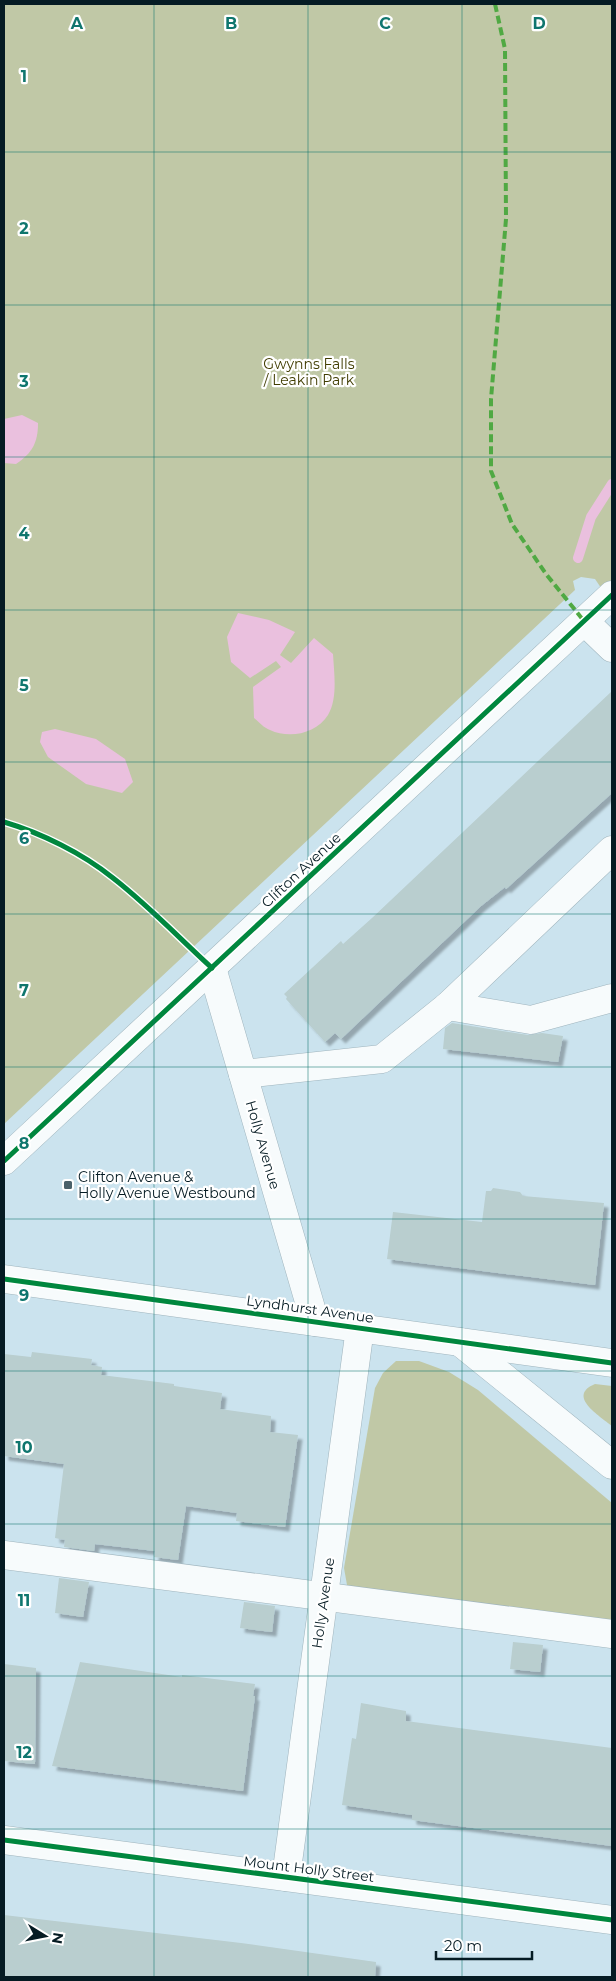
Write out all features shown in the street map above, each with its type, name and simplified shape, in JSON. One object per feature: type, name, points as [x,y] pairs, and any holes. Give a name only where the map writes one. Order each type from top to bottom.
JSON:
[{"type":"street","points":[[599,607],[612,648]]},
{"type":"street","name":"Clifton Avenue","points":[[4,1161],[599,607]]},
{"type":"street","points":[[243,1074],[382,1058],[448,1006],[612,850]]},
{"type":"street","name":"Holly Avenue","points":[[212,968],[315,1322]]},
{"type":"street","points":[[448,1006],[532,1020],[612,998]]},
{"type":"street","name":"Lyndhurst Avenue","points":[[4,1279],[612,1363]]},
{"type":"street","name":"Holly Avenue","points":[[286,1878],[360,1328]]},
{"type":"street","points":[[460,1342],[612,1465]]},
{"type":"street","points":[[4,1555],[612,1634]]},
{"type":"street","name":"Mount Holly Street","points":[[4,1840],[612,1920]]},
{"type":"green space","name":"Gwynns Falls / Leakin Park","points":[[4,4],[612,4],[612,604],[595,579],[581,577],[573,581],[575,590],[4,1124]]},
{"type":"green space","points":[[396,1361],[419,1361],[449,1372],[478,1390],[612,1503],[612,1622],[354,1591],[347,1585],[344,1568],[375,1388],[383,1373]]},
{"type":"green space","points":[[595,1384],[612,1386],[612,1426],[588,1406],[584,1400],[584,1394],[587,1389]]},
{"type":"shaded area","points":[[22,415],[38,423],[35,442],[26,456],[16,464],[4,463],[4,419]]},
{"type":"shaded area","points":[[238,613],[269,620],[295,632],[280,655],[291,663],[314,638],[333,654],[335,685],[333,701],[328,715],[317,727],[302,733],[277,733],[268,729],[254,718],[253,687],[281,667],[276,661],[250,678],[231,662],[227,637]]},
{"type":"shaded area","points":[[55,729],[96,739],[125,759],[133,782],[122,793],[86,784],[48,757],[40,742],[42,732]]},
{"type":"building","points":[[612,691],[612,793],[506,889],[505,887],[481,906],[341,1039],[335,1033],[325,1042],[286,999],[287,997],[284,994],[341,941],[343,944],[372,918]]},
{"type":"building","points":[[452,1023],[528,1035],[542,1033],[563,1036],[558,1062],[443,1049],[445,1028]]},
{"type":"building","points":[[493,1188],[520,1192],[523,1196],[604,1203],[595,1285],[387,1259],[393,1212],[482,1222],[486,1191],[491,1191]]},
{"type":"building","points":[[32,1352],[92,1359],[91,1365],[102,1367],[101,1375],[174,1384],[174,1386],[222,1393],[220,1409],[271,1416],[270,1432],[298,1435],[285,1527],[236,1521],[237,1513],[186,1506],[178,1560],[154,1557],[155,1551],[95,1544],[94,1551],[64,1547],[65,1540],[55,1538],[64,1464],[4,1456],[4,1354],[31,1357]]},
{"type":"building","points":[[59,1578],[89,1582],[83,1617],[55,1613]]},
{"type":"building","points":[[244,1602],[275,1606],[272,1632],[240,1628]]},
{"type":"building","points":[[513,1642],[543,1645],[540,1672],[510,1669]]},
{"type":"building","points":[[80,1662],[182,1677],[182,1675],[255,1684],[243,1791],[52,1766]]},
{"type":"building","points":[[4,1664],[36,1668],[35,1764],[4,1761]]},
{"type":"building","points":[[361,1703],[406,1711],[406,1721],[612,1748],[612,1846],[412,1820],[412,1815],[342,1805],[352,1738],[356,1739]]},
{"type":"building","points":[[4,1915],[241,1943],[376,1962],[375,1977],[4,1977]]},
{"type":"waterway","points":[[578,558],[591,517],[612,484]]},
{"type":"marked path","points":[[495,4],[505,49],[506,219],[491,399],[491,471],[512,524],[546,574],[584,621]]},
{"type":"cycle path","points":[[4,1161],[612,595]]},
{"type":"cycle path","points":[[4,822],[61,845],[101,869],[139,899],[212,968]]},
{"type":"cycle path","points":[[4,1279],[612,1363]]},
{"type":"cycle path","points":[[4,1840],[612,1920]]},
{"type":"place","name":"Clifton Avenue & Holly Avenue Westbound","points":[[68,1185]]}]
